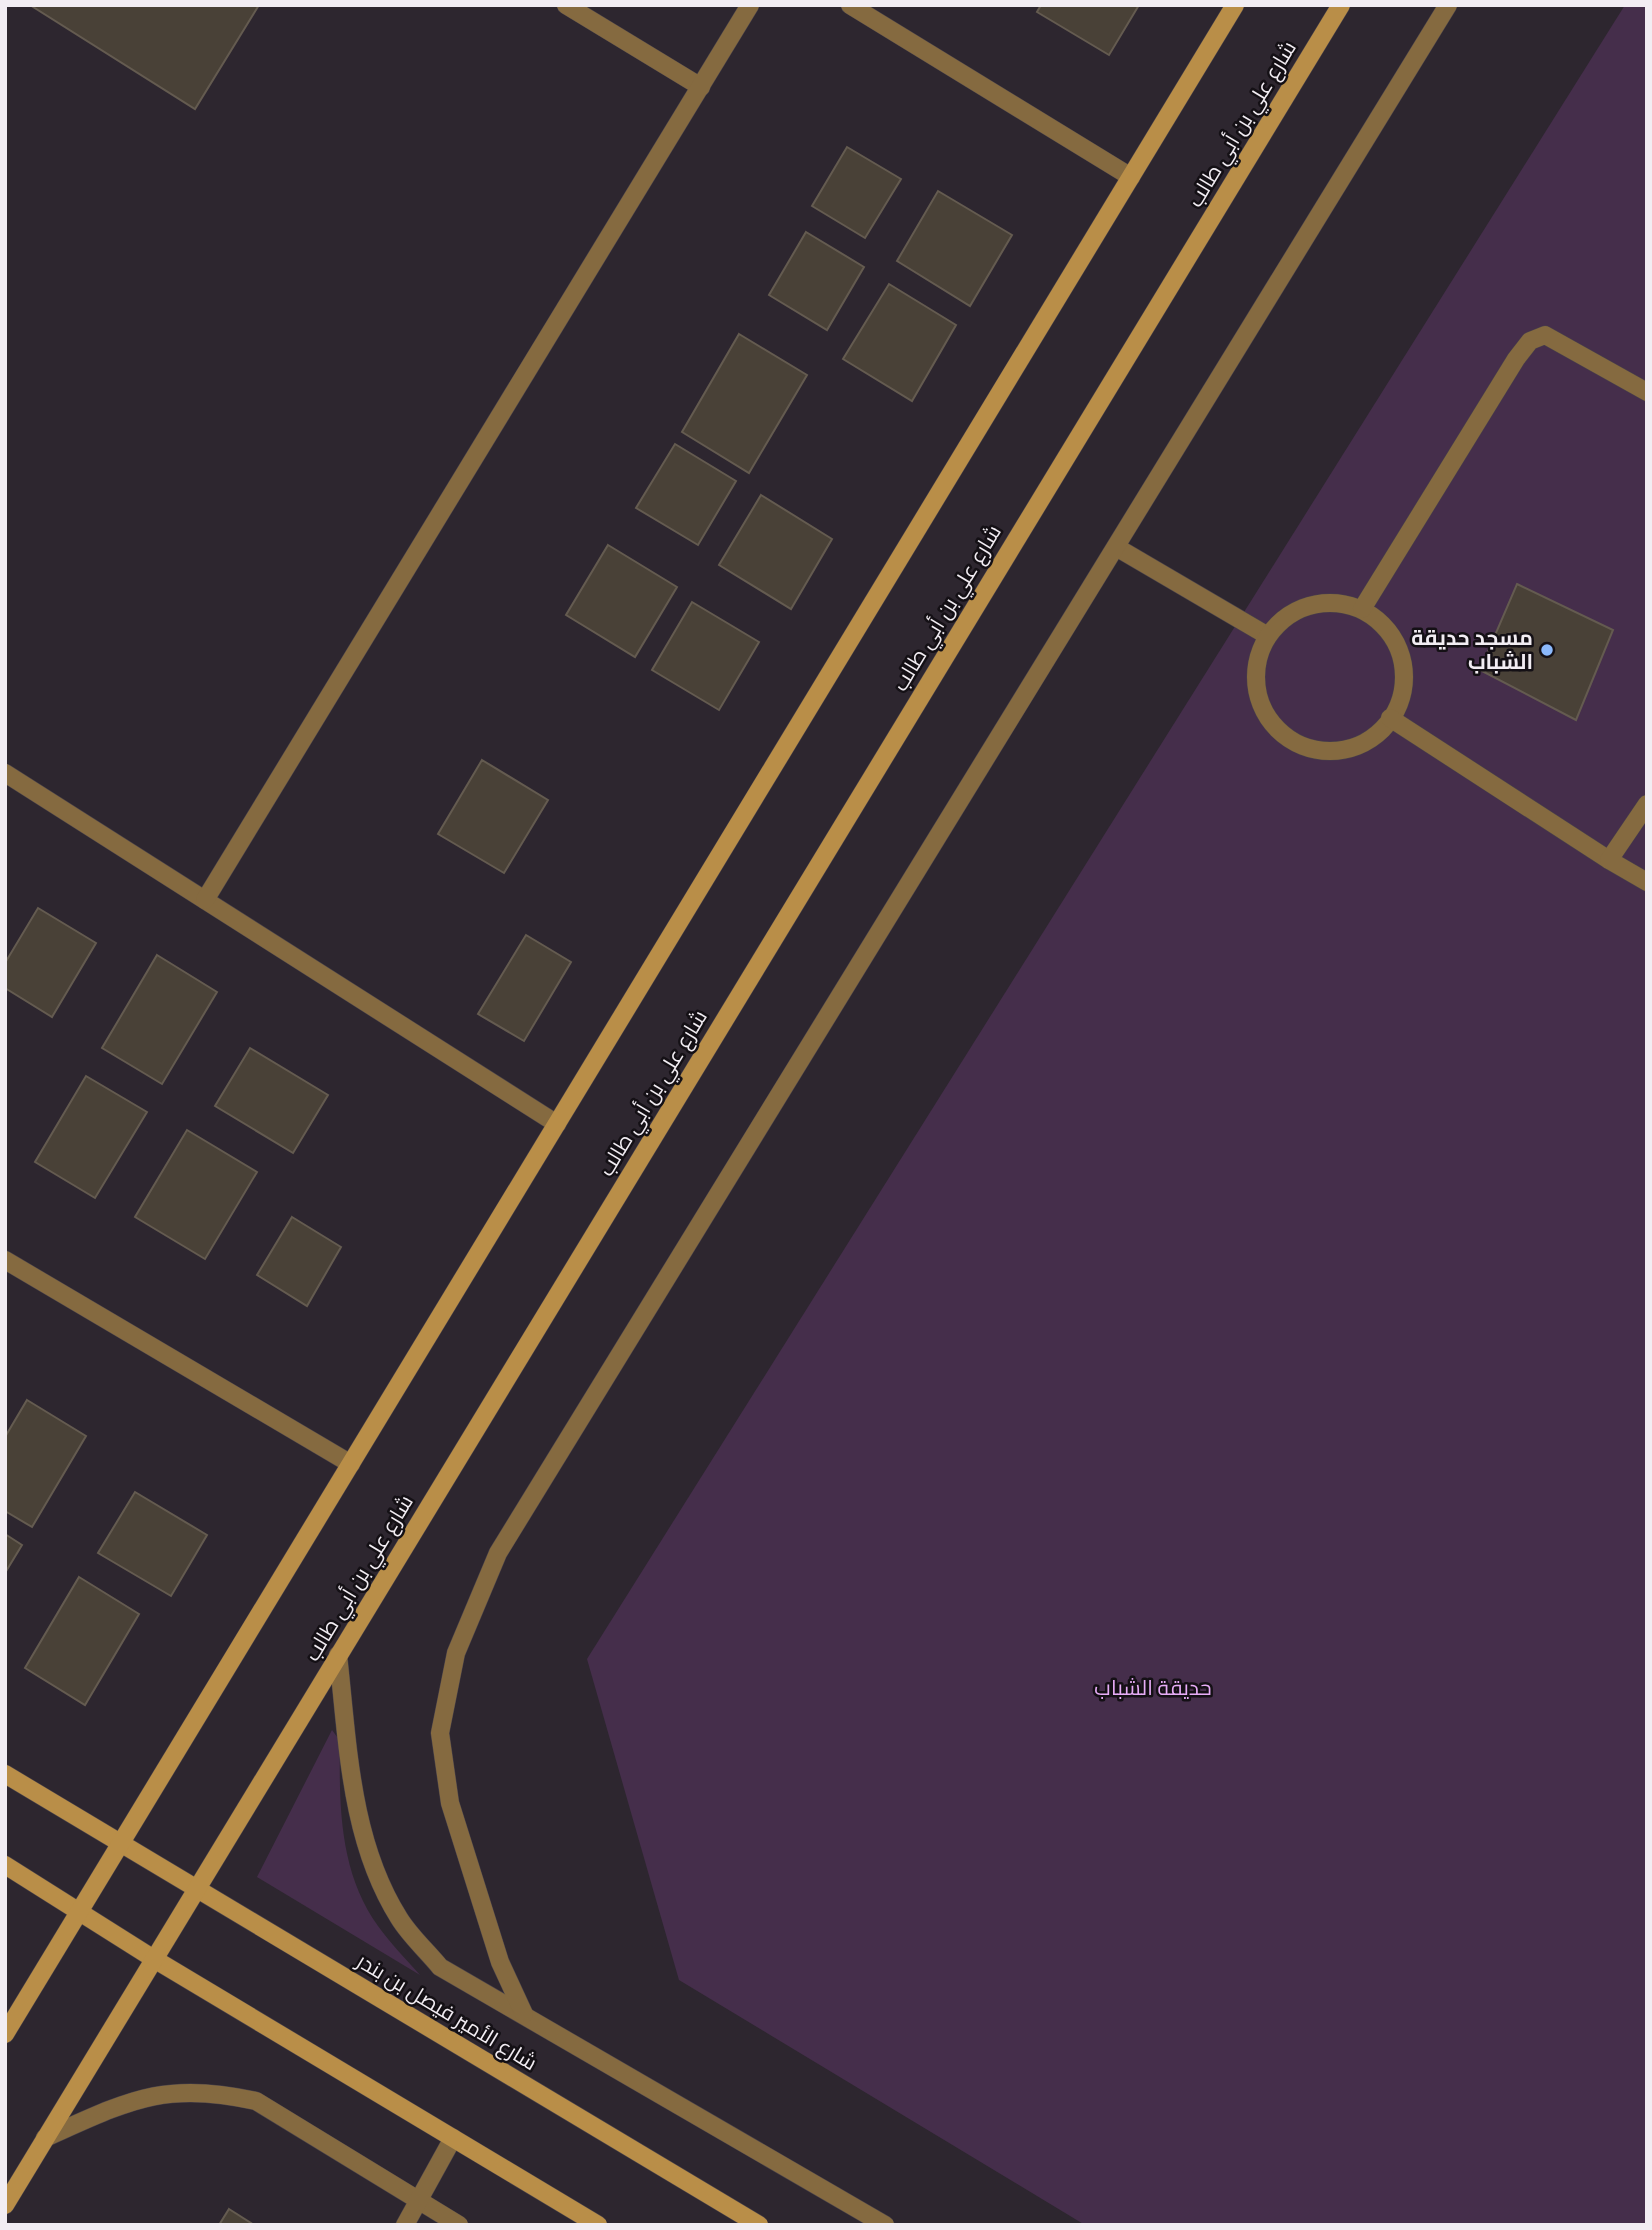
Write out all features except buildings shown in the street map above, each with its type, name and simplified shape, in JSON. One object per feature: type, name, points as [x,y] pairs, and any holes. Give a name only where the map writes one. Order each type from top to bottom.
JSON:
[{"type":"street","points":[[566,5],[701,86]]},
{"type":"street","points":[[205,900],[750,5]]},
{"type":"street","points":[[850,5],[1132,177]]},
{"type":"street","points":[[5,2034],[81,1910],[116,1841],[351,1464],[1236,5]]},
{"type":"street","name":"شارع علي بن أبي طالب","points":[[5,2205],[1340,5]]},
{"type":"street","points":[[524,2014],[500,1962],[450,1803],[440,1734],[456,1653],[498,1553],[1448,5]]},
{"type":"street","points":[[1362,609],[1516,359],[1530,341],[1545,334],[1647,392]]},
{"type":"street","points":[[1116,547],[1268,636]]},
{"type":"street","points":[[1329,602],[1362,609],[1391,634],[1404,667],[1401,704],[1380,733],[1349,751],[1313,751],[1281,734],[1261,705],[1256,670],[1268,636],[1294,611],[1329,602]]},
{"type":"street","points":[[1390,719],[1647,882]]},
{"type":"street","points":[[5,773],[557,1124]]},
{"type":"street","points":[[1609,860],[1647,804]]},
{"type":"street","points":[[5,1260],[351,1464]]},
{"type":"street","points":[[338,1655],[357,1815],[377,1874],[400,1919],[440,1967],[885,2225]]},
{"type":"street","name":"شارع الأمير فيصل بن بندر","points":[[5,1774],[759,2225]]},
{"type":"street","points":[[5,1865],[81,1910],[154,1959],[598,2225]]},
{"type":"street","points":[[45,2138],[148,2096],[188,2091],[229,2095],[256,2101],[459,2225]]},
{"type":"street","points":[[405,2225],[453,2138]]},
{"type":"green space","name":"حديقة الشباب","points":[[1625,5],[1647,5],[1647,2225],[1085,2225],[679,1980],[587,1659]]},
{"type":"green space","points":[[332,1730],[340,1741],[341,1813],[355,1883],[378,1926],[420,1975],[257,1877]]},
{"type":"place","name":"مسجد حديقة الشباب","points":[[1547,650]]}]
